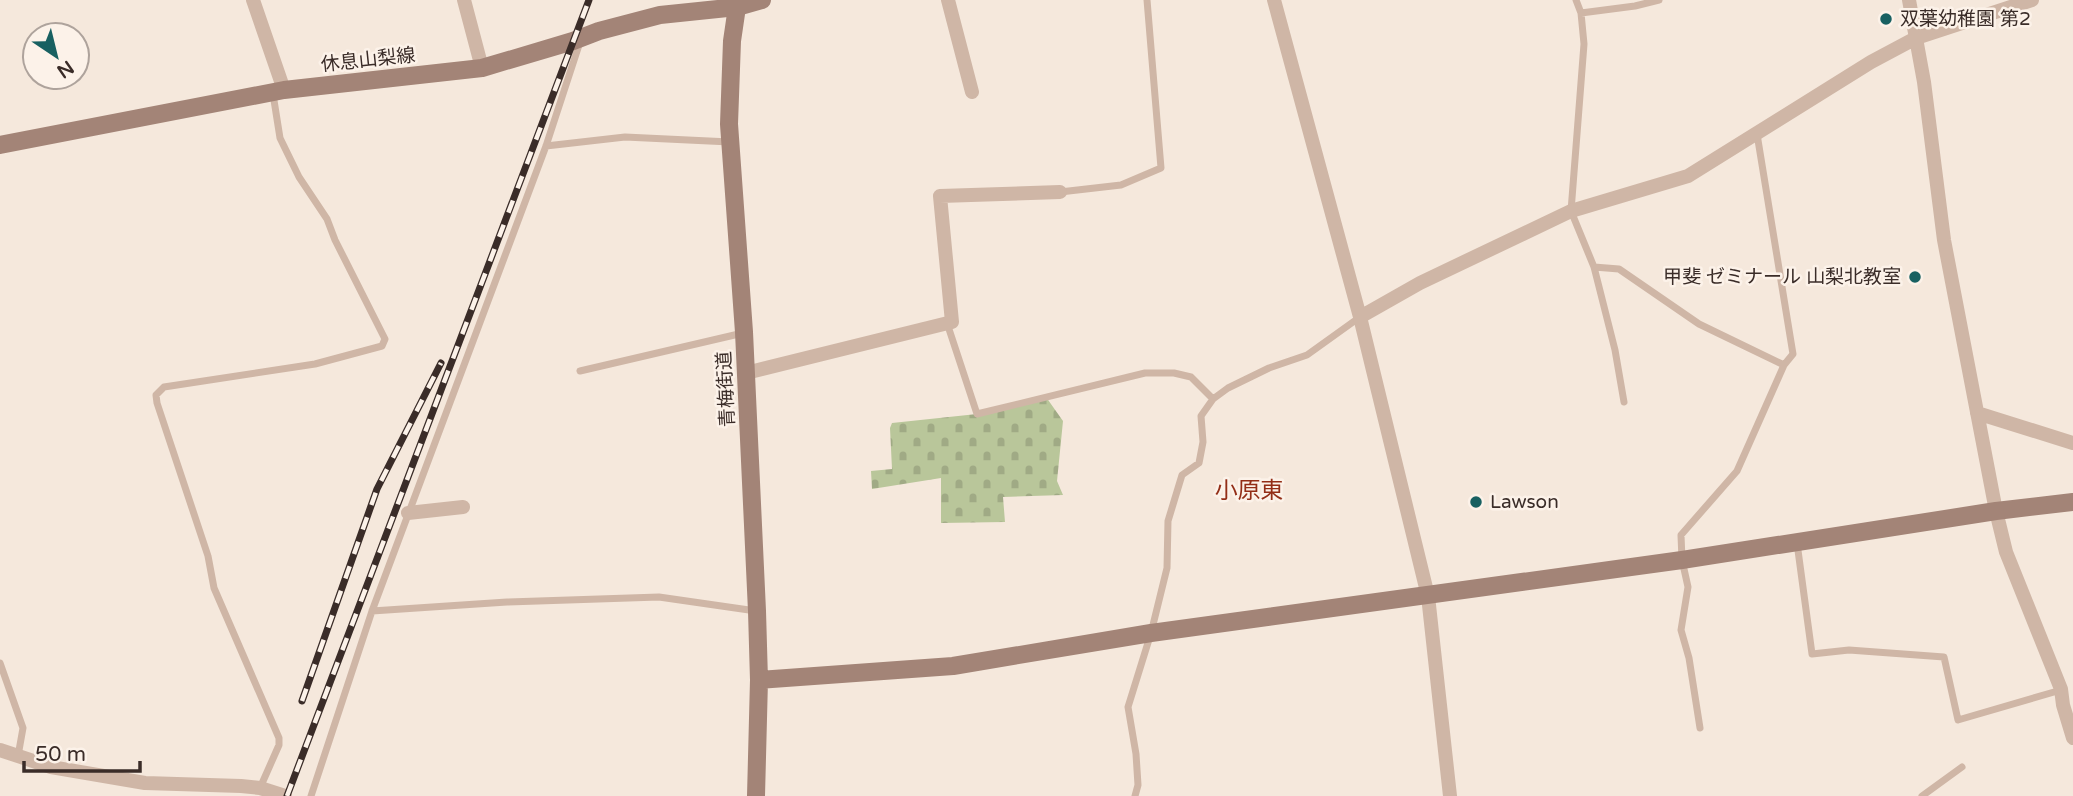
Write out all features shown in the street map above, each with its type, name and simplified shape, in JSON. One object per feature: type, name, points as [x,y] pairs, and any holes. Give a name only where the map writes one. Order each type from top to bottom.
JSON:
[{"type":"main road","points":[[737,4],[762,0]]},
{"type":"main road","name":"休息山梨線","points":[[0,145],[279,91],[482,68],[660,15],[737,4]]},
{"type":"main road","name":"青梅街道","points":[[737,4],[732,41],[731,142],[744,332],[757,611],[759,680],[756,796]]},
{"type":"main road","points":[[759,680],[953,666],[1151,633],[1429,596],[1996,511],[2073,502]]},
{"type":"street","points":[[253,0],[279,91]]},
{"type":"street","points":[[464,0],[482,68]]},
{"type":"street","points":[[948,0],[972,92]]},
{"type":"street","points":[[1274,0],[1360,317],[1429,596],[1450,796]]},
{"type":"street","points":[[1909,0],[1924,82],[1944,240],[1996,511],[2006,552],[2062,689],[2063,705],[2073,738]]},
{"type":"street","points":[[1360,317],[1420,283],[1572,211],[1688,176],[1871,62],[1916,38],[2032,0]]},
{"type":"street","points":[[746,373],[952,322],[940,196],[1060,191]]},
{"type":"street","points":[[1977,413],[2073,443]]},
{"type":"street","points":[[408,513],[463,507]]},
{"type":"street","points":[[0,750],[51,767],[145,783],[260,788],[285,796]]},
{"type":"lane","points":[[1060,191],[1121,185],[1161,168],[1147,0]]},
{"type":"lane","points":[[1576,0],[1581,13],[1584,44],[1572,211],[1594,267],[1615,350],[1624,402]]},
{"type":"lane","points":[[1581,13],[1659,0]]},
{"type":"lane","points":[[311,796],[372,611],[546,146],[582,38]]},
{"type":"lane","points":[[260,788],[279,745],[279,738],[214,588],[208,556],[156,403],[156,395],[164,387],[315,364],[382,346],[385,339],[327,219],[299,177],[280,138],[279,91]]},
{"type":"lane","points":[[1700,728],[1689,658],[1681,630],[1688,587],[1682,560],[1681,536],[1737,471],[1784,365],[1793,354],[1757,133]]},
{"type":"lane","points":[[546,146],[625,137],[731,142]]},
{"type":"lane","points":[[1594,267],[1619,269],[1699,324],[1784,365]]},
{"type":"lane","points":[[1135,796],[1138,785],[1136,754],[1128,707],[1151,633],[1167,568],[1168,521],[1182,475],[1199,463],[1203,442],[1201,416],[1213,400],[1228,388],[1307,355],[1360,317]]},
{"type":"lane","points":[[947,323],[977,414],[1145,373],[1174,373],[1191,377],[1213,400]]},
{"type":"lane","points":[[580,371],[744,332]]},
{"type":"lane","points":[[1797,542],[1812,654],[1849,650],[1944,657],[1958,720],[2062,689]]},
{"type":"lane","points":[[372,611],[507,602],[659,597],[757,611]]},
{"type":"lane","points":[[0,663],[23,728],[18,756]]},
{"type":"lane","points":[[1922,796],[1962,766]]},
{"type":"green space","points":[[1046,397],[1063,421],[1057,481],[1063,495],[1003,497],[1005,522],[941,523],[941,478],[872,489],[871,471],[892,469],[892,423],[977,414]]},
{"type":"railway","points":[[287,796],[589,0]]},
{"type":"railway","points":[[302,701],[377,489],[441,363]]},
{"type":"place","name":"双葉幼稚園 第2","points":[[1886,19]]},
{"type":"place","name":"甲斐 ゼミナール 山梨北教室","points":[[1915,277]]},
{"type":"place","name":"Lawson","points":[[1476,502]]},
{"type":"district","name":"小原東","points":[[1249,491]]}]
